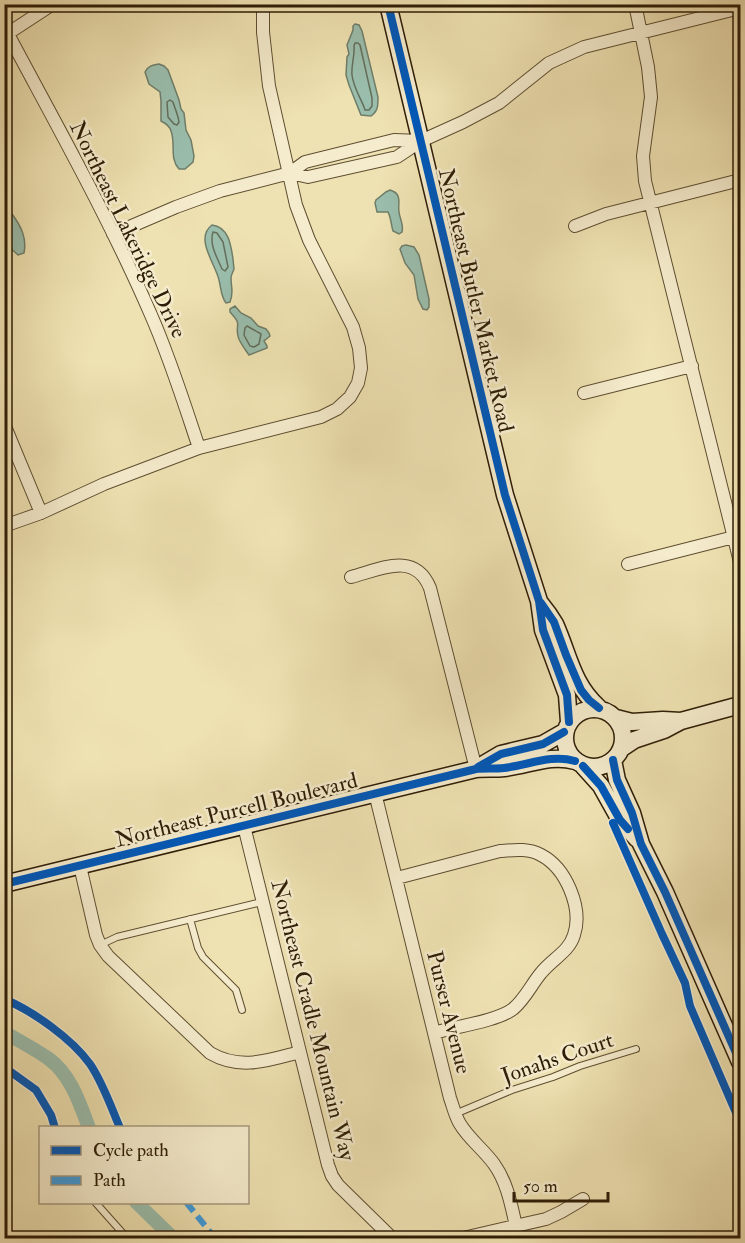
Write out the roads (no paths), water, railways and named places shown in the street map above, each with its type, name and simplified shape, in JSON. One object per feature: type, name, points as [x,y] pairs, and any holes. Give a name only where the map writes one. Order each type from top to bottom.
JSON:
[{"type":"main road","name":"Northeast Butler Market Road","points":[[388,4],[505,495],[539,601],[543,630],[567,695],[566,727]]},
{"type":"main road","name":"Northeast Butler Market Road","points":[[539,601],[554,622],[581,690],[599,708]]},
{"type":"main road","points":[[579,763],[592,768],[601,766],[634,740],[664,730],[681,721],[741,705]]},
{"type":"main road","points":[[641,844],[620,820],[601,786],[569,754],[565,745],[566,727],[579,711],[589,708],[599,708],[616,718],[632,722],[681,721]]},
{"type":"main road","points":[[616,718],[623,732],[623,740],[617,754],[617,780],[632,813],[641,844],[665,892],[741,1062]]},
{"type":"main road","name":"Northeast Purcell Boulevard","points":[[476,769],[501,754],[543,744],[566,727]]},
{"type":"main road","name":"Northeast Purcell Boulevard","points":[[4,884],[476,769],[504,768],[547,759],[564,758],[579,763]]},
{"type":"street","points":[[6,35],[52,4]]},
{"type":"street","points":[[4,526],[41,513],[104,484],[199,448],[321,417],[338,409],[350,397],[358,383],[361,368],[359,348],[352,327],[309,240],[296,205],[270,86],[263,32],[263,4]]},
{"type":"street","points":[[635,4],[648,67],[651,97],[643,156],[645,181],[741,562]]},
{"type":"street","points":[[113,234],[220,191],[290,173],[306,162],[394,140],[420,141],[499,103],[549,63],[584,47],[741,8]]},
{"type":"street","name":"Northeast Lakeridge Drive","points":[[6,35],[113,234],[151,315],[172,367],[199,448]]},
{"type":"street","points":[[575,226],[606,214],[741,180]]},
{"type":"street","points":[[584,393],[692,366]]},
{"type":"street","points":[[4,424],[41,513]]},
{"type":"street","points":[[628,564],[734,537]]},
{"type":"street","points":[[351,577],[402,565],[412,567],[427,579],[476,769]]},
{"type":"street","name":"Purser Avenue","points":[[375,793],[450,1098],[461,1125],[490,1158],[502,1176],[516,1226]]},
{"type":"street","name":"Northeast Cradle Mountain Way","points":[[244,826],[328,1165],[332,1176],[345,1192],[392,1239]]},
{"type":"street","points":[[397,878],[500,851],[529,850],[552,862],[562,874],[575,905],[575,933],[571,942],[541,972],[522,1001],[505,1014],[434,1032]]},
{"type":"street","points":[[80,866],[100,945],[108,956],[200,1045],[220,1059],[233,1063],[257,1062],[300,1052]]},
{"type":"street","points":[[463,1239],[546,1219],[583,1199]]},
{"type":"lane","points":[[100,945],[117,937],[262,902]]},
{"type":"lane","points":[[190,919],[198,948],[203,957],[236,990],[242,1010]]},
{"type":"lane","name":"Jonahs Court","points":[[456,1114],[512,1090],[580,1066],[636,1050]]},
{"type":"lane","points":[[4,1067],[36,1090],[51,1115],[54,1126]]},
{"type":"lane","points":[[96,1204],[127,1239]]},
{"type":"water","points":[[355,24],[359,25],[362,31],[378,97],[377,108],[371,116],[361,115],[346,75],[349,54],[347,45]]},
{"type":"water","points":[[159,64],[168,70],[191,140],[193,162],[185,169],[179,169],[176,165],[170,128],[161,121],[160,92],[149,84],[145,72],[150,66]]},
{"type":"water","points":[[390,190],[396,192],[399,198],[399,212],[403,227],[399,234],[393,231],[388,212],[377,212],[375,203]]},
{"type":"water","points":[[5,213],[12,214],[21,228],[25,242],[24,253],[18,255],[7,241],[4,231]]},
{"type":"water","points":[[212,225],[226,233],[231,248],[234,269],[231,277],[232,296],[230,302],[226,303],[206,244],[207,230]]},
{"type":"water","points":[[406,245],[414,247],[419,255],[429,299],[427,310],[423,309],[418,299],[414,275],[405,263],[400,249]]},
{"type":"water","points":[[235,306],[258,326],[266,329],[270,336],[264,341],[267,348],[249,355],[240,341],[237,322],[230,312],[230,309]]},
{"type":"waterway","points":[[4,1032],[57,1066],[74,1090],[88,1126]]},
{"type":"waterway","points":[[138,1204],[173,1238]]}]
